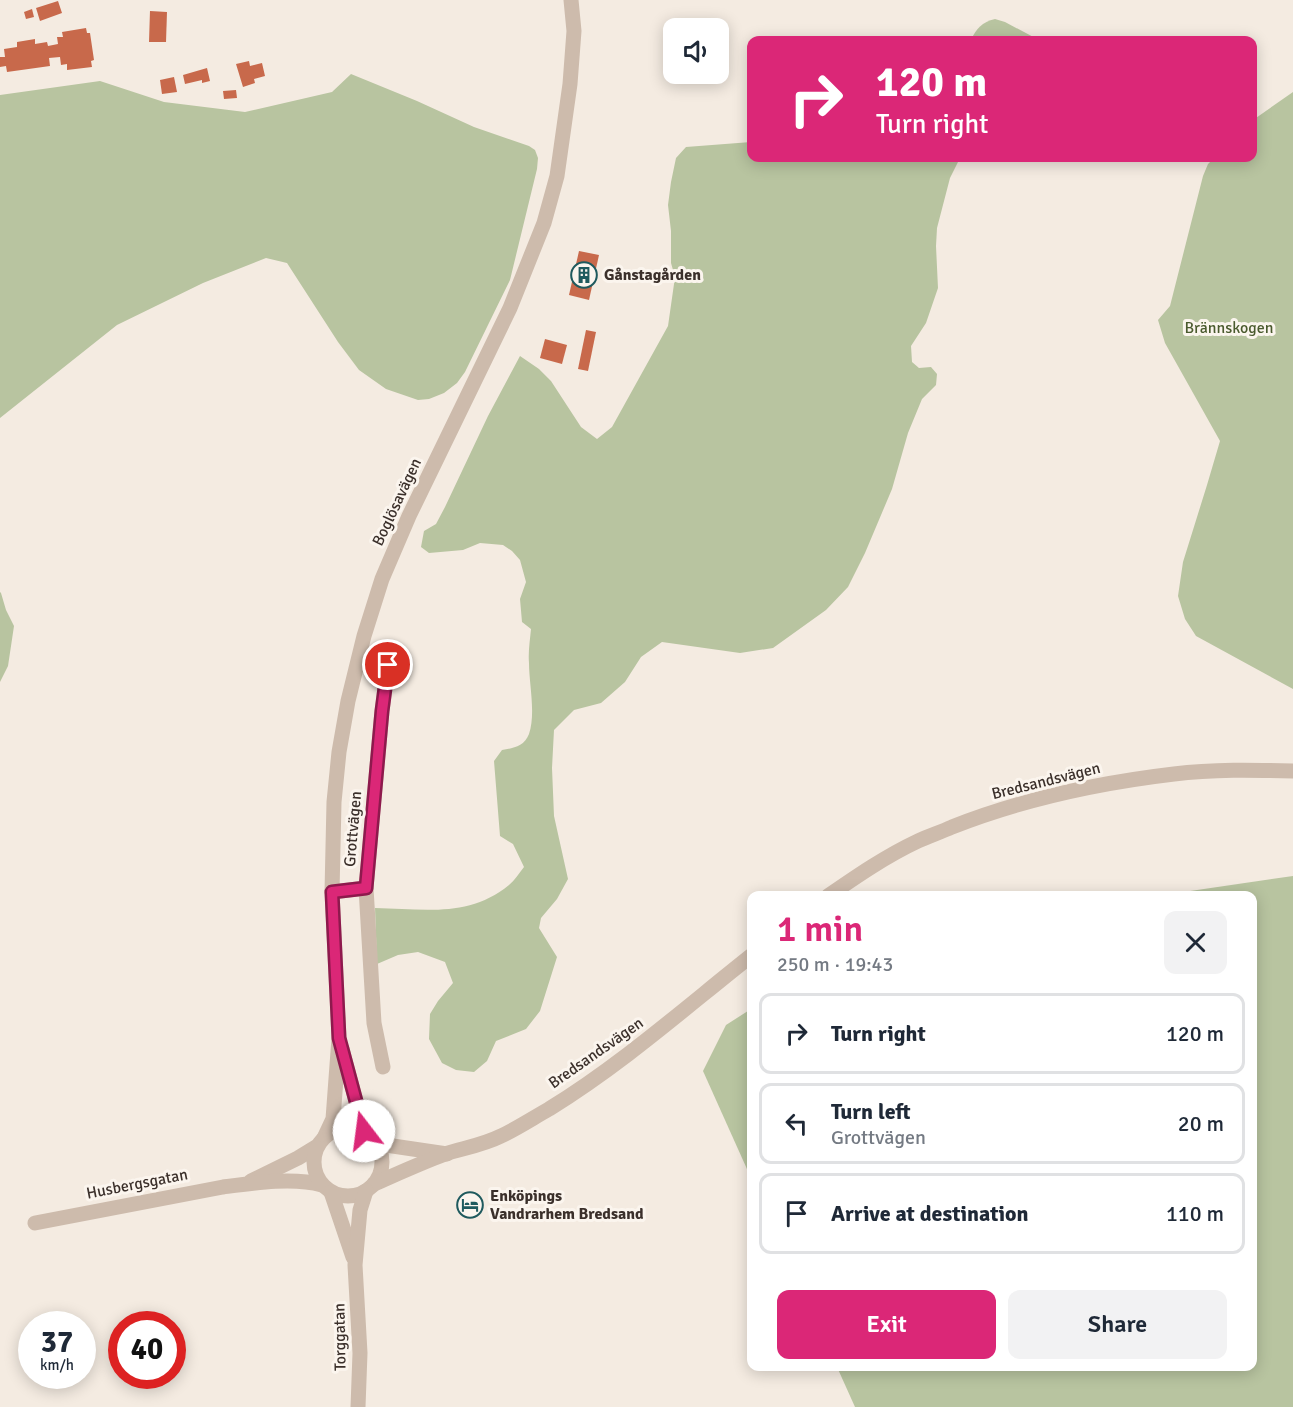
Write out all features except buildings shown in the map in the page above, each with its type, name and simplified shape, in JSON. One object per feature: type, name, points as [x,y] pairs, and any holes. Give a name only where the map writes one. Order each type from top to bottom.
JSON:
[{"type":"street","name":"Boglösavägen","points":[[320,1141],[333,1119],[339,1038],[332,892],[334,802],[339,752],[348,701],[364,636],[382,579],[409,516],[510,308],[544,223],[557,176],[570,84],[574,31],[571,0]]},
{"type":"street","name":"Grottvägen","points":[[383,1067],[374,1023],[366,888],[388,665]]},
{"type":"street","name":"Bredsandsvägen","points":[[835,891],[865,870],[918,841],[976,818],[1047,796],[1175,773],[1242,770],[1293,771]]},
{"type":"street","points":[[332,892],[366,888]]},
{"type":"street","name":"Bredsandsvägen","points":[[370,1187],[447,1154],[500,1137],[567,1097],[617,1064],[747,959]]},
{"type":"street","name":"Boglösavägen","points":[[339,1038],[369,1135]]},
{"type":"street","points":[[320,1141],[335,1129],[355,1127],[386,1145],[447,1154]]},
{"type":"street","name":"Torggatan","points":[[358,1407],[360,1353],[355,1265],[360,1210],[370,1187],[381,1173],[383,1165],[382,1157],[369,1135]]},
{"type":"street","name":"Torggatan","points":[[320,1141],[313,1157],[316,1177],[327,1188],[355,1265]]},
{"type":"street","name":"Husbergsgatan","points":[[246,1184],[298,1158],[320,1141]]},
{"type":"street","name":"Husbergsgatan","points":[[35,1223],[246,1184],[302,1181],[327,1188]]},
{"type":"street","points":[[327,1188],[340,1195],[356,1196],[370,1187]]},
{"type":"green space","points":[[995,19],[1005,22],[1031,36],[973,36],[986,22]]},
{"type":"green space","points":[[351,74],[474,127],[529,146],[535,150],[538,158],[510,280],[465,372],[457,383],[444,393],[429,399],[418,400],[386,389],[359,370],[287,263],[266,258],[203,283],[117,325],[0,418],[0,95],[100,81],[164,102],[245,112],[332,92]]},
{"type":"green space","name":"Brännskogen","points":[[1293,92],[1293,689],[1196,636],[1185,619],[1178,596],[1183,562],[1220,441],[1165,343],[1158,320],[1170,306],[1208,164],[1210,162],[1257,162],[1257,117]]},
{"type":"green space","points":[[747,142],[747,162],[958,162],[950,178],[937,228],[938,288],[926,323],[911,346],[912,362],[919,368],[931,367],[937,374],[936,385],[922,399],[908,433],[892,489],[865,553],[848,587],[826,610],[773,648],[740,653],[662,642],[641,657],[625,682],[601,703],[574,710],[554,730],[552,768],[554,816],[568,879],[557,899],[541,918],[539,928],[557,957],[540,1011],[526,1029],[496,1041],[487,1061],[474,1072],[456,1070],[442,1063],[429,1039],[430,1014],[453,983],[445,962],[418,952],[398,955],[377,964],[375,908],[428,910],[478,903],[494,896],[509,885],[524,867],[513,844],[500,836],[494,761],[502,750],[521,744],[529,734],[532,717],[529,659],[531,629],[522,622],[520,599],[526,582],[520,560],[512,551],[503,545],[480,543],[463,550],[429,553],[421,547],[424,531],[436,524],[520,356],[539,369],[551,381],[581,427],[597,439],[612,427],[668,326],[675,277],[671,263],[668,205],[676,158],[686,147]]},
{"type":"green space","points":[[0,592],[14,626],[8,666],[0,682]]},
{"type":"green space","points":[[1293,876],[1293,1407],[855,1407],[839,1371],[1257,1371],[1257,891],[1190,891]]},
{"type":"green space","points":[[747,1012],[747,1169],[703,1071],[726,1025]]},
{"type":"place","name":"Gånstagården","points":[[584,275]]},
{"type":"place","name":"Enköpings Vandrarhem Bredsand","points":[[470,1205]]},
{"type":"route","points":[[364,1131],[339,1038],[332,892],[366,888],[388,665]]}]
